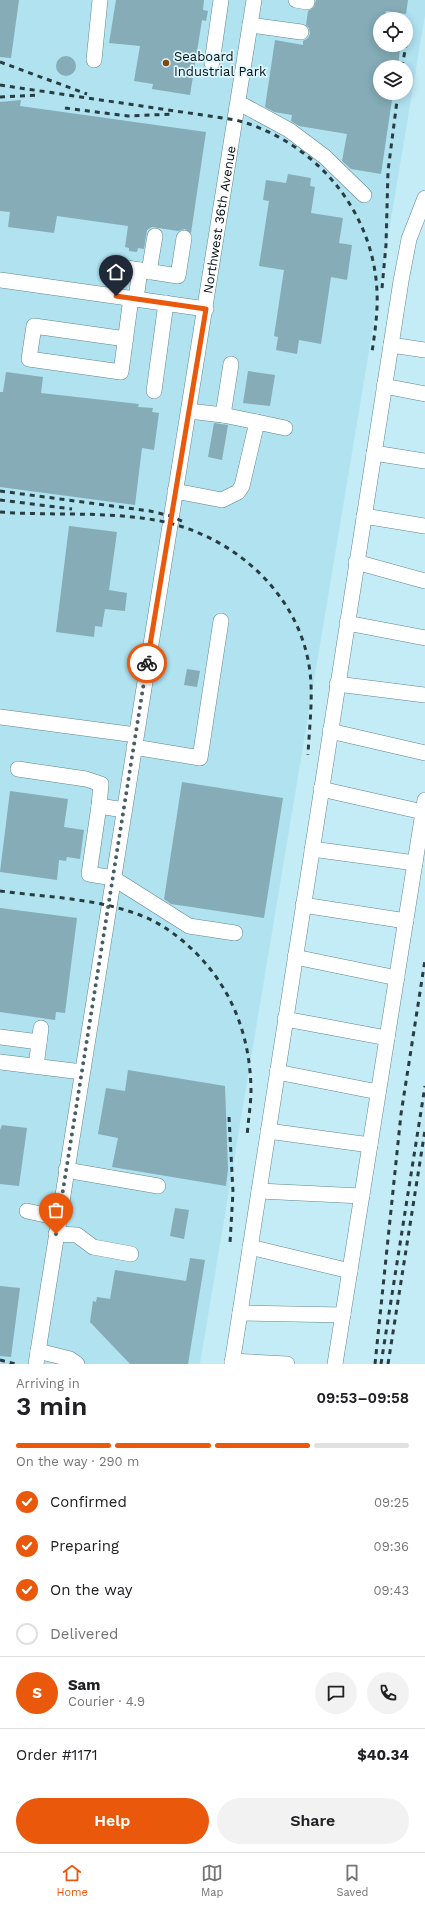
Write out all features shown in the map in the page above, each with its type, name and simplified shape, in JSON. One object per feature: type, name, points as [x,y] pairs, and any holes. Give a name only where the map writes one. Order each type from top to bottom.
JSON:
[{"type":"street","points":[[94,60],[100,0]]},
{"type":"street","points":[[212,63],[220,0]]},
{"type":"street","name":"Northwest 36th Avenue","points":[[37,1357],[134,741],[206,309],[254,0]]},
{"type":"street","points":[[250,25],[301,32]]},
{"type":"street","points":[[238,103],[289,130],[325,157],[364,194]]},
{"type":"street","points":[[287,1364],[232,1362],[384,386],[409,239],[425,198]]},
{"type":"street","points":[[126,339],[34,326],[30,360],[121,372],[134,299],[145,271],[155,236]]},
{"type":"street","points":[[114,266],[178,276],[184,238]]},
{"type":"street","points":[[0,280],[206,309]]},
{"type":"street","points":[[154,391],[166,303]]},
{"type":"street","points":[[391,345],[425,350]]},
{"type":"street","points":[[224,415],[231,364]]},
{"type":"street","points":[[384,386],[425,394]]},
{"type":"street","points":[[189,411],[224,415],[285,428]]},
{"type":"street","points":[[175,491],[222,500],[238,492],[242,486],[257,422]]},
{"type":"street","points":[[374,453],[425,461]]},
{"type":"street","points":[[364,516],[425,526]]},
{"type":"street","points":[[356,562],[425,581]]},
{"type":"street","points":[[0,717],[134,741],[200,758],[221,621]]},
{"type":"street","points":[[347,623],[425,638]]},
{"type":"street","points":[[337,684],[425,695]]},
{"type":"street","points":[[330,731],[425,752]]},
{"type":"street","points":[[18,769],[86,779],[101,784],[89,874],[113,878],[189,926],[235,933]]},
{"type":"street","points":[[321,790],[424,806],[335,1364]]},
{"type":"street","points":[[99,806],[124,810]]},
{"type":"street","points":[[312,849],[415,863]]},
{"type":"street","points":[[303,905],[406,921]]},
{"type":"street","points":[[295,957],[397,978]]},
{"type":"street","points":[[285,1019],[387,1038]]},
{"type":"street","points":[[0,1037],[40,1035],[36,1066]]},
{"type":"street","points":[[0,1062],[82,1072]]},
{"type":"street","points":[[277,1072],[378,1092]]},
{"type":"street","points":[[268,1131],[370,1145]]},
{"type":"street","points":[[66,1170],[158,1186]]},
{"type":"street","points":[[259,1191],[362,1196]]},
{"type":"street","points":[[27,1211],[59,1218]]},
{"type":"street","points":[[56,1234],[77,1235],[93,1247],[131,1254]]},
{"type":"street","points":[[250,1247],[350,1271]]},
{"type":"street","points":[[240,1312],[343,1316]]},
{"type":"street","points":[[37,1357],[70,1358],[77,1364]]},
{"type":"shaded area","points":[[0,0],[425,0],[425,15],[413,87],[413,60],[373,60],[373,100],[411,100],[200,1364],[0,1364]]},
{"type":"building","points":[[0,0],[19,0],[11,58],[0,57]]},
{"type":"building","name":"Seaboard Industrial Park","points":[[116,0],[204,0],[203,10],[208,11],[206,21],[202,20],[190,95],[152,89],[153,84],[134,81],[140,46],[109,43]]},
{"type":"building","points":[[316,0],[408,0],[406,12],[373,12],[373,52],[400,52],[399,60],[373,60],[373,100],[392,100],[381,174],[351,169],[342,161],[347,134],[299,126],[291,121],[292,115],[274,112],[265,107],[275,40],[303,45],[303,41],[308,38],[310,34],[309,28],[306,25],[308,11],[314,7]]},
{"type":"building","points":[[66,56],[73,59],[76,66],[73,73],[66,76],[59,73],[56,66],[59,59]]},
{"type":"building","points":[[21,100],[20,106],[206,132],[191,233],[185,229],[178,231],[152,227],[147,230],[144,249],[138,248],[137,252],[129,251],[129,248],[125,247],[128,226],[57,216],[54,233],[8,227],[10,212],[0,211],[0,102]]},
{"type":"building","points":[[288,174],[311,178],[310,186],[315,187],[311,213],[343,218],[339,243],[352,245],[347,280],[331,277],[321,344],[299,340],[297,354],[276,350],[278,337],[274,336],[284,270],[259,266],[269,201],[263,200],[266,180],[286,183]]},
{"type":"building","points":[[248,371],[275,375],[270,406],[243,403]]},
{"type":"building","points":[[6,372],[43,377],[41,393],[139,404],[138,407],[153,408],[152,412],[159,413],[154,450],[142,448],[135,505],[0,487],[0,392],[3,392]]},
{"type":"building","points":[[214,423],[228,425],[222,460],[208,457]]},
{"type":"building","points":[[69,526],[117,532],[109,590],[127,593],[125,611],[105,609],[102,627],[95,626],[94,637],[56,632]]},
{"type":"building","points":[[187,669],[200,671],[197,687],[184,685]]},
{"type":"building","points":[[182,782],[283,798],[264,918],[171,904],[164,899]]},
{"type":"building","points":[[10,791],[68,799],[64,827],[84,830],[80,859],[67,857],[66,861],[59,860],[57,880],[0,872]]},
{"type":"building","points":[[0,908],[77,918],[65,1013],[56,1012],[55,1020],[0,1012]]},
{"type":"building","points":[[128,1070],[225,1086],[228,1169],[226,1186],[112,1167],[118,1138],[98,1134],[106,1088],[125,1091]]},
{"type":"building","points":[[2,1125],[27,1128],[19,1186],[0,1184],[0,1130]]},
{"type":"building","points":[[175,1208],[189,1210],[184,1239],[170,1236]]},
{"type":"building","points":[[190,1258],[205,1260],[188,1364],[130,1364],[90,1322],[93,1301],[96,1302],[97,1297],[110,1299],[115,1270],[186,1281]]},
{"type":"building","points":[[0,1286],[20,1288],[11,1357],[0,1356]]},
{"type":"railway","points":[[403,60],[405,52]]},
{"type":"railway","points":[[0,62],[87,94]]},
{"type":"railway","points":[[0,85],[236,120],[264,130],[290,144],[314,162],[334,183],[351,206],[364,233],[373,261],[377,291],[377,314],[372,352]]},
{"type":"railway","points":[[0,97],[40,95]]},
{"type":"railway","points":[[382,288],[386,245],[388,171],[397,100]]},
{"type":"railway","points":[[65,108],[128,116],[174,114]]},
{"type":"railway","points":[[0,491],[150,511],[171,516],[186,523]]},
{"type":"railway","points":[[0,500],[72,509]]},
{"type":"railway","points":[[0,512],[136,517],[155,520],[185,528],[213,540],[239,556],[262,576],[282,599],[297,625],[307,654],[311,685],[308,755]]},
{"type":"railway","points":[[0,891],[87,901],[104,904],[137,914],[162,926],[177,936],[197,954],[210,968],[230,999],[243,1033],[250,1070],[251,1089],[247,1137]]},
{"type":"railway","points":[[375,1364],[401,1114],[425,960]]},
{"type":"railway","points":[[381,1364],[425,1086]]},
{"type":"railway","points":[[229,1117],[233,1192],[230,1243]]},
{"type":"railway","points":[[388,1364],[425,1130]]},
{"type":"railway","points":[[0,1360],[16,1364]]},
{"type":"way so far","points":[[56,1234],[147,663]]},
{"type":"place","name":"Seaboard Industrial Park","points":[[166,63]]},
{"type":"route","points":[[116,296],[206,309],[147,663]]}]
